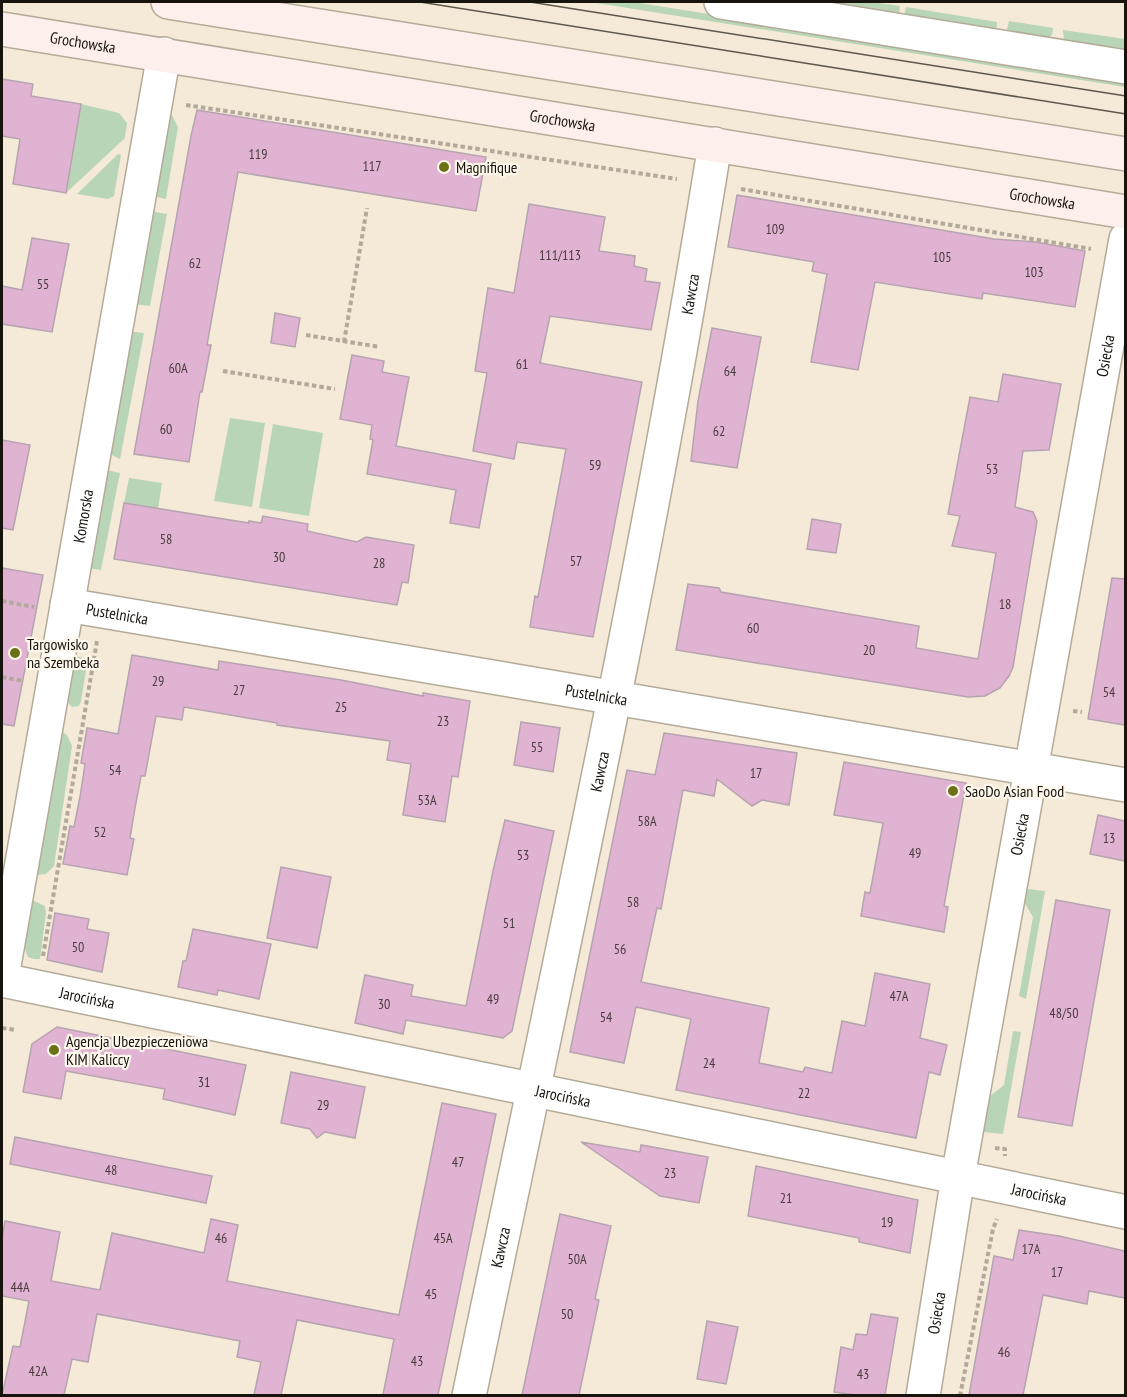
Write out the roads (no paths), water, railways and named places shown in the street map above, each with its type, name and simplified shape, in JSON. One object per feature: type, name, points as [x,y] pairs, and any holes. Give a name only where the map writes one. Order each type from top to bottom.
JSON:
[{"type":"main road","points":[[168,2],[1125,154]]},
{"type":"main road","name":"Grochowska","points":[[2,29],[1125,212]]},
{"type":"street","points":[[721,2],[1125,67]]},
{"type":"street","name":"Komorska","points":[[2,979],[164,54]]},
{"type":"street","name":"Kawcza","points":[[469,1395],[615,699],[644,549],[715,144]]},
{"type":"street","name":"Osiecka","points":[[923,1395],[958,1177],[1125,239]]},
{"type":"street","name":"Pustelnicka","points":[[67,605],[1125,785]]},
{"type":"street","name":"Jarocińska","points":[[2,979],[1125,1212]]},
{"type":"tram line","points":[[420,2],[1126,114]]},
{"type":"tram line","points":[[530,2],[1126,96]]},
{"type":"place","name":"Magnifique","points":[[444,167]]},
{"type":"place","name":"Targowisko na Szembeka","points":[[15,653]]},
{"type":"place","name":"SaoDo Asian Food","points":[[953,791]]},
{"type":"place","name":"Agencja Ubezpieczeniowa KIM Kaliccy","points":[[54,1050]]}]
